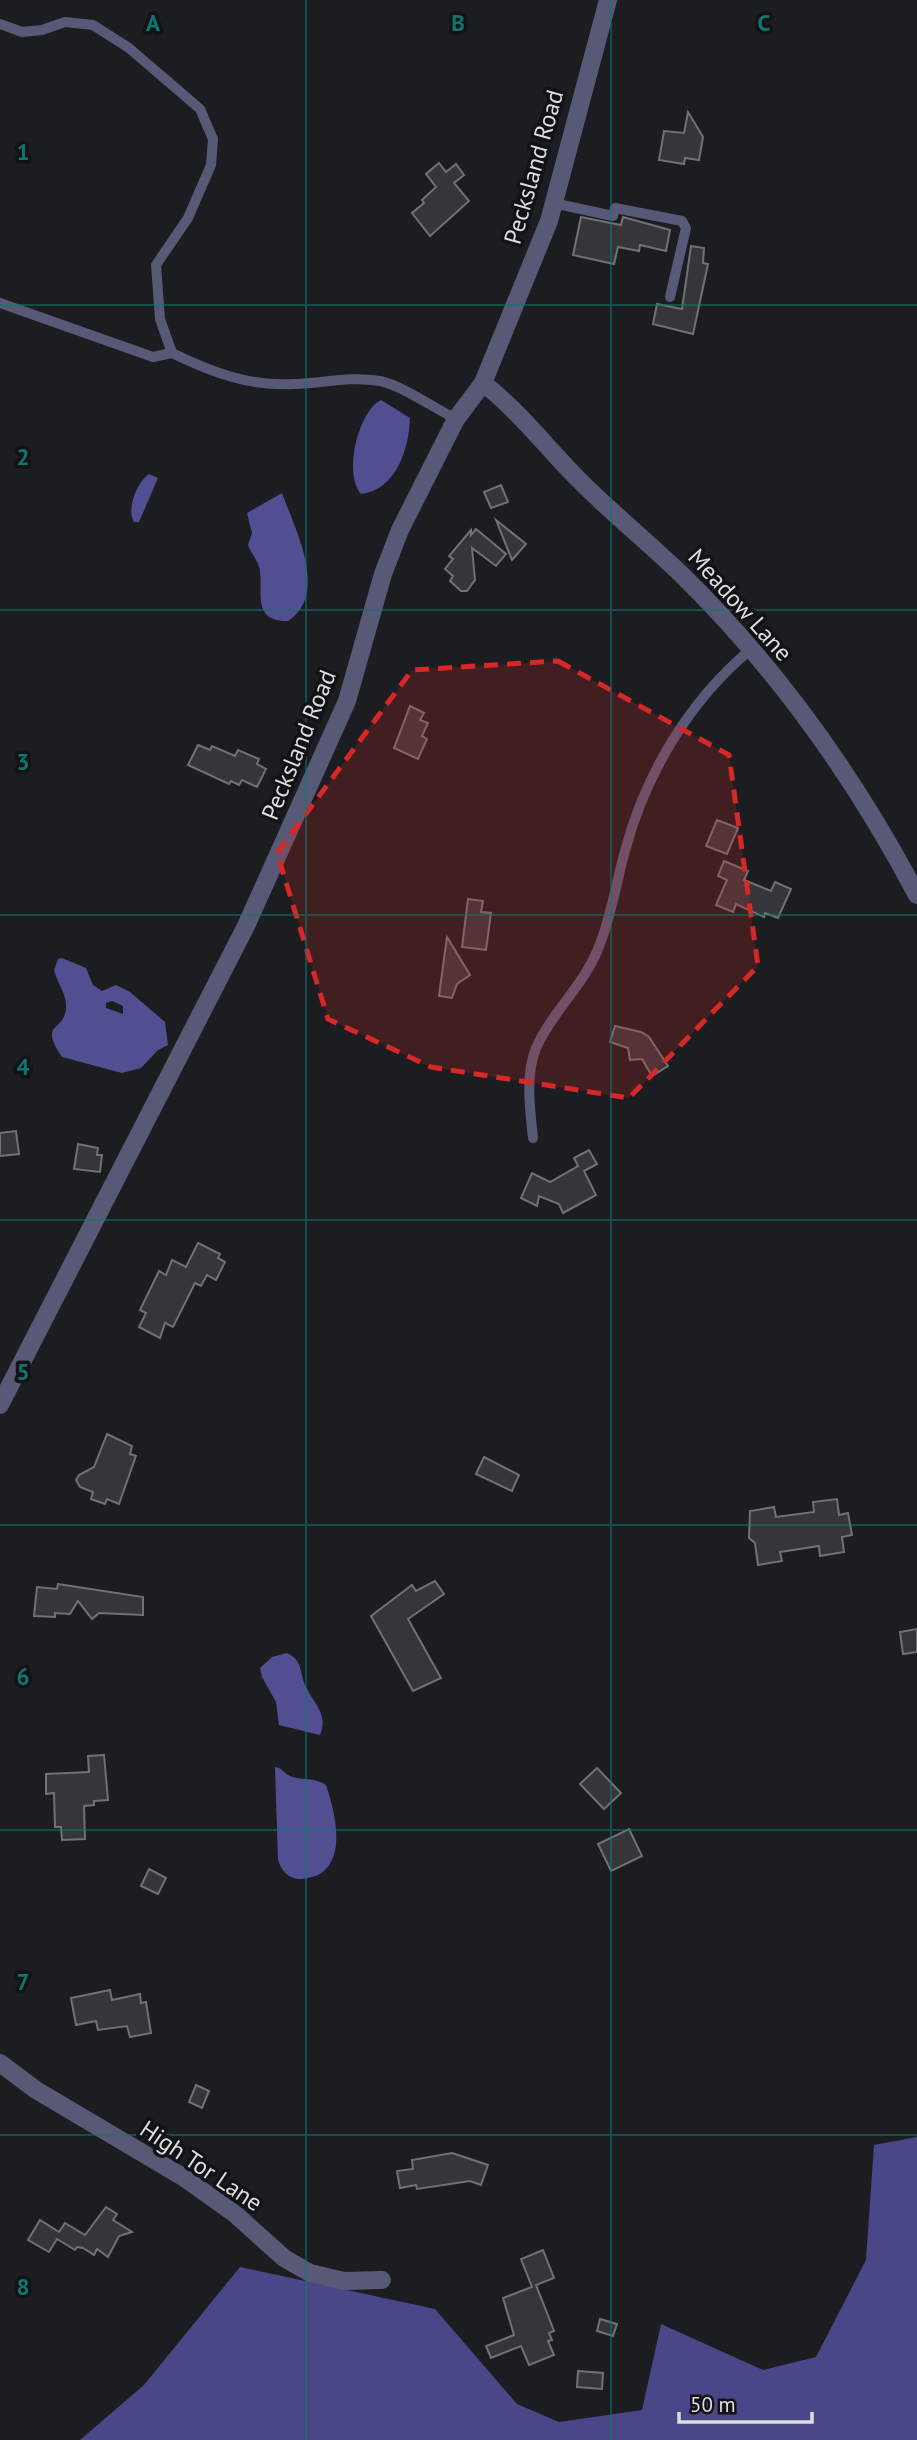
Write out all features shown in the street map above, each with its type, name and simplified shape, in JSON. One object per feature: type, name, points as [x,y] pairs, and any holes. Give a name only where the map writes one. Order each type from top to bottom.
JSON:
[{"type":"street","name":"Pecksland Road","points":[[0,1405],[144,1130],[281,853],[347,701],[383,574],[400,530],[456,419],[483,383],[553,203],[608,0]]},
{"type":"street","name":"Meadow Lane","points":[[483,383],[580,482],[682,575],[750,650],[803,713],[842,768],[890,843],[917,895]]},
{"type":"street","name":"High Tor Lane","points":[[0,2063],[36,2090],[184,2177],[235,2214],[284,2258],[301,2268],[344,2281],[382,2280]]},
{"type":"lane","points":[[0,24],[22,32],[42,30],[65,22],[93,25],[129,48],[200,109],[213,139],[211,165],[188,218],[156,265],[160,318],[172,353]]},
{"type":"lane","points":[[553,203],[613,216],[615,208],[682,221],[687,228],[670,297]]},
{"type":"lane","points":[[0,303],[153,357],[172,353],[209,372],[243,381],[292,384],[340,379],[382,381],[456,419]]},
{"type":"lane","points":[[533,1138],[531,1072],[535,1050],[582,982],[599,947],[629,836],[654,774],[708,690],[750,650]]},
{"type":"highlighted area","points":[[558,661],[729,755],[758,966],[629,1098],[431,1067],[328,1019],[277,853],[412,670]]},
{"type":"shaded area","points":[[381,400],[410,418],[407,442],[392,476],[373,491],[361,494],[353,472],[353,458],[360,429],[373,407]]},
{"type":"shaded area","points":[[149,474],[158,478],[139,522],[134,522],[131,510],[134,496],[140,483]]},
{"type":"shaded area","points":[[282,493],[300,541],[308,578],[300,609],[288,621],[277,620],[264,611],[259,567],[248,545],[252,533],[247,513]]},
{"type":"shaded area","points":[[62,958],[86,968],[93,985],[102,991],[116,985],[130,992],[165,1022],[168,1045],[158,1050],[141,1068],[122,1073],[62,1057],[52,1038],[52,1032],[64,1016],[66,1008],[54,970],[58,959]],"holes":[[[112,1001],[123,1006],[123,1014],[106,1008],[106,1003]]]},
{"type":"shaded area","points":[[287,1653],[298,1663],[305,1685],[319,1709],[323,1721],[320,1735],[279,1725],[276,1702],[260,1668],[272,1657]]},
{"type":"shaded area","points":[[275,1767],[290,1776],[326,1785],[335,1820],[336,1846],[327,1868],[318,1875],[305,1879],[293,1878],[285,1872],[278,1860]]},
{"type":"shaded area","points":[[917,2137],[917,2440],[80,2440],[144,2385],[240,2267],[435,2309],[517,2404],[559,2422],[642,2410],[661,2324],[763,2370],[816,2357],[866,2260],[874,2145]]},
{"type":"building","points":[[688,112],[703,137],[699,160],[685,158],[684,164],[659,160],[664,131],[684,133]]},
{"type":"building","points":[[439,163],[446,172],[456,164],[464,175],[454,183],[469,201],[430,236],[412,213],[436,187],[426,174]]},
{"type":"building","points":[[581,217],[621,225],[623,217],[670,230],[666,251],[640,245],[639,251],[618,247],[614,264],[573,255]]},
{"type":"building","points":[[691,246],[704,248],[703,263],[708,264],[693,334],[653,324],[657,304],[682,309]]},
{"type":"building","points":[[501,485],[508,502],[491,508],[484,492]]},
{"type":"building","points":[[496,520],[526,544],[512,560]]},
{"type":"building","points":[[476,529],[506,554],[496,566],[472,548],[475,580],[467,591],[461,591],[450,581],[453,576],[445,569],[453,559],[449,556],[471,530],[471,535]]},
{"type":"building","points":[[410,706],[424,713],[420,720],[428,723],[422,736],[427,739],[418,759],[394,748]]},
{"type":"building","points":[[198,745],[210,750],[212,746],[235,756],[238,750],[259,759],[257,764],[266,769],[257,787],[242,780],[239,785],[231,781],[229,784],[188,765]]},
{"type":"building","points":[[717,820],[738,828],[727,854],[706,846]]},
{"type":"building","points":[[724,861],[748,871],[744,880],[771,891],[775,882],[791,889],[778,918],[765,913],[764,917],[736,904],[733,912],[716,905],[727,880],[718,876]]},
{"type":"building","points":[[468,899],[483,901],[481,912],[491,913],[486,950],[462,947]]},
{"type":"building","points":[[447,937],[470,975],[457,984],[452,998],[439,996]]},
{"type":"building","points":[[615,1026],[641,1032],[649,1037],[668,1066],[652,1076],[642,1059],[630,1060],[628,1048],[610,1042]]},
{"type":"building","points":[[16,1131],[19,1154],[0,1156],[0,1133]]},
{"type":"building","points":[[78,1144],[98,1148],[97,1155],[102,1155],[100,1172],[74,1169]]},
{"type":"building","points":[[589,1150],[597,1164],[584,1171],[596,1195],[563,1213],[559,1204],[539,1196],[537,1206],[521,1198],[532,1173],[550,1182],[578,1166],[574,1158]]},
{"type":"building","points":[[198,1243],[220,1254],[218,1258],[225,1262],[216,1280],[207,1275],[201,1286],[195,1283],[173,1327],[165,1323],[160,1338],[139,1327],[146,1313],[140,1310],[159,1271],[166,1275],[172,1260],[186,1267]]},
{"type":"building","points":[[107,1434],[132,1446],[130,1454],[136,1456],[119,1504],[107,1499],[105,1504],[91,1499],[93,1492],[80,1487],[76,1480],[79,1475],[94,1467]]},
{"type":"building","points":[[484,1457],[519,1475],[512,1491],[476,1474]]},
{"type":"building","points":[[837,1499],[839,1515],[848,1513],[852,1535],[842,1537],[844,1552],[820,1556],[819,1546],[780,1552],[782,1561],[758,1565],[755,1543],[749,1538],[750,1511],[774,1507],[776,1517],[814,1512],[813,1502]]},
{"type":"building","points":[[435,1581],[444,1594],[408,1619],[441,1678],[413,1691],[371,1616],[412,1585],[416,1591]]},
{"type":"building","points":[[58,1584],[143,1597],[143,1615],[99,1613],[92,1619],[78,1601],[70,1614],[55,1613],[55,1617],[34,1616],[37,1587],[57,1589]]},
{"type":"building","points":[[917,1629],[917,1652],[903,1654],[900,1632]]},
{"type":"building","points":[[104,1755],[108,1800],[94,1801],[94,1805],[84,1806],[85,1839],[62,1840],[61,1827],[55,1827],[54,1793],[46,1794],[46,1774],[89,1772],[88,1756]]},
{"type":"building","points":[[597,1768],[621,1793],[604,1809],[580,1784]]},
{"type":"building","points":[[629,1829],[642,1856],[611,1871],[598,1844]]},
{"type":"building","points":[[149,1869],[166,1878],[158,1894],[141,1886]]},
{"type":"building","points":[[110,1990],[112,2000],[140,1994],[141,2003],[146,2002],[151,2033],[130,2037],[127,2026],[98,2030],[96,2021],[76,2025],[71,1998]]},
{"type":"building","points":[[196,2085],[209,2091],[202,2108],[189,2102]]},
{"type":"building","points":[[452,2153],[488,2165],[481,2185],[470,2181],[417,2189],[416,2185],[400,2188],[397,2171],[413,2169],[412,2160]]},
{"type":"building","points":[[106,2207],[117,2214],[113,2220],[132,2232],[119,2236],[108,2257],[97,2249],[94,2255],[83,2248],[77,2247],[75,2250],[57,2239],[49,2252],[28,2240],[40,2220],[59,2232],[65,2223],[85,2235]]},
{"type":"building","points":[[543,2250],[554,2278],[536,2285],[554,2331],[549,2333],[552,2340],[548,2341],[554,2355],[529,2365],[521,2346],[491,2358],[486,2346],[514,2335],[503,2298],[532,2287],[521,2259]]},
{"type":"building","points":[[600,2319],[617,2324],[613,2336],[597,2331]]},
{"type":"building","points":[[578,2371],[603,2373],[602,2389],[577,2387]]}]
